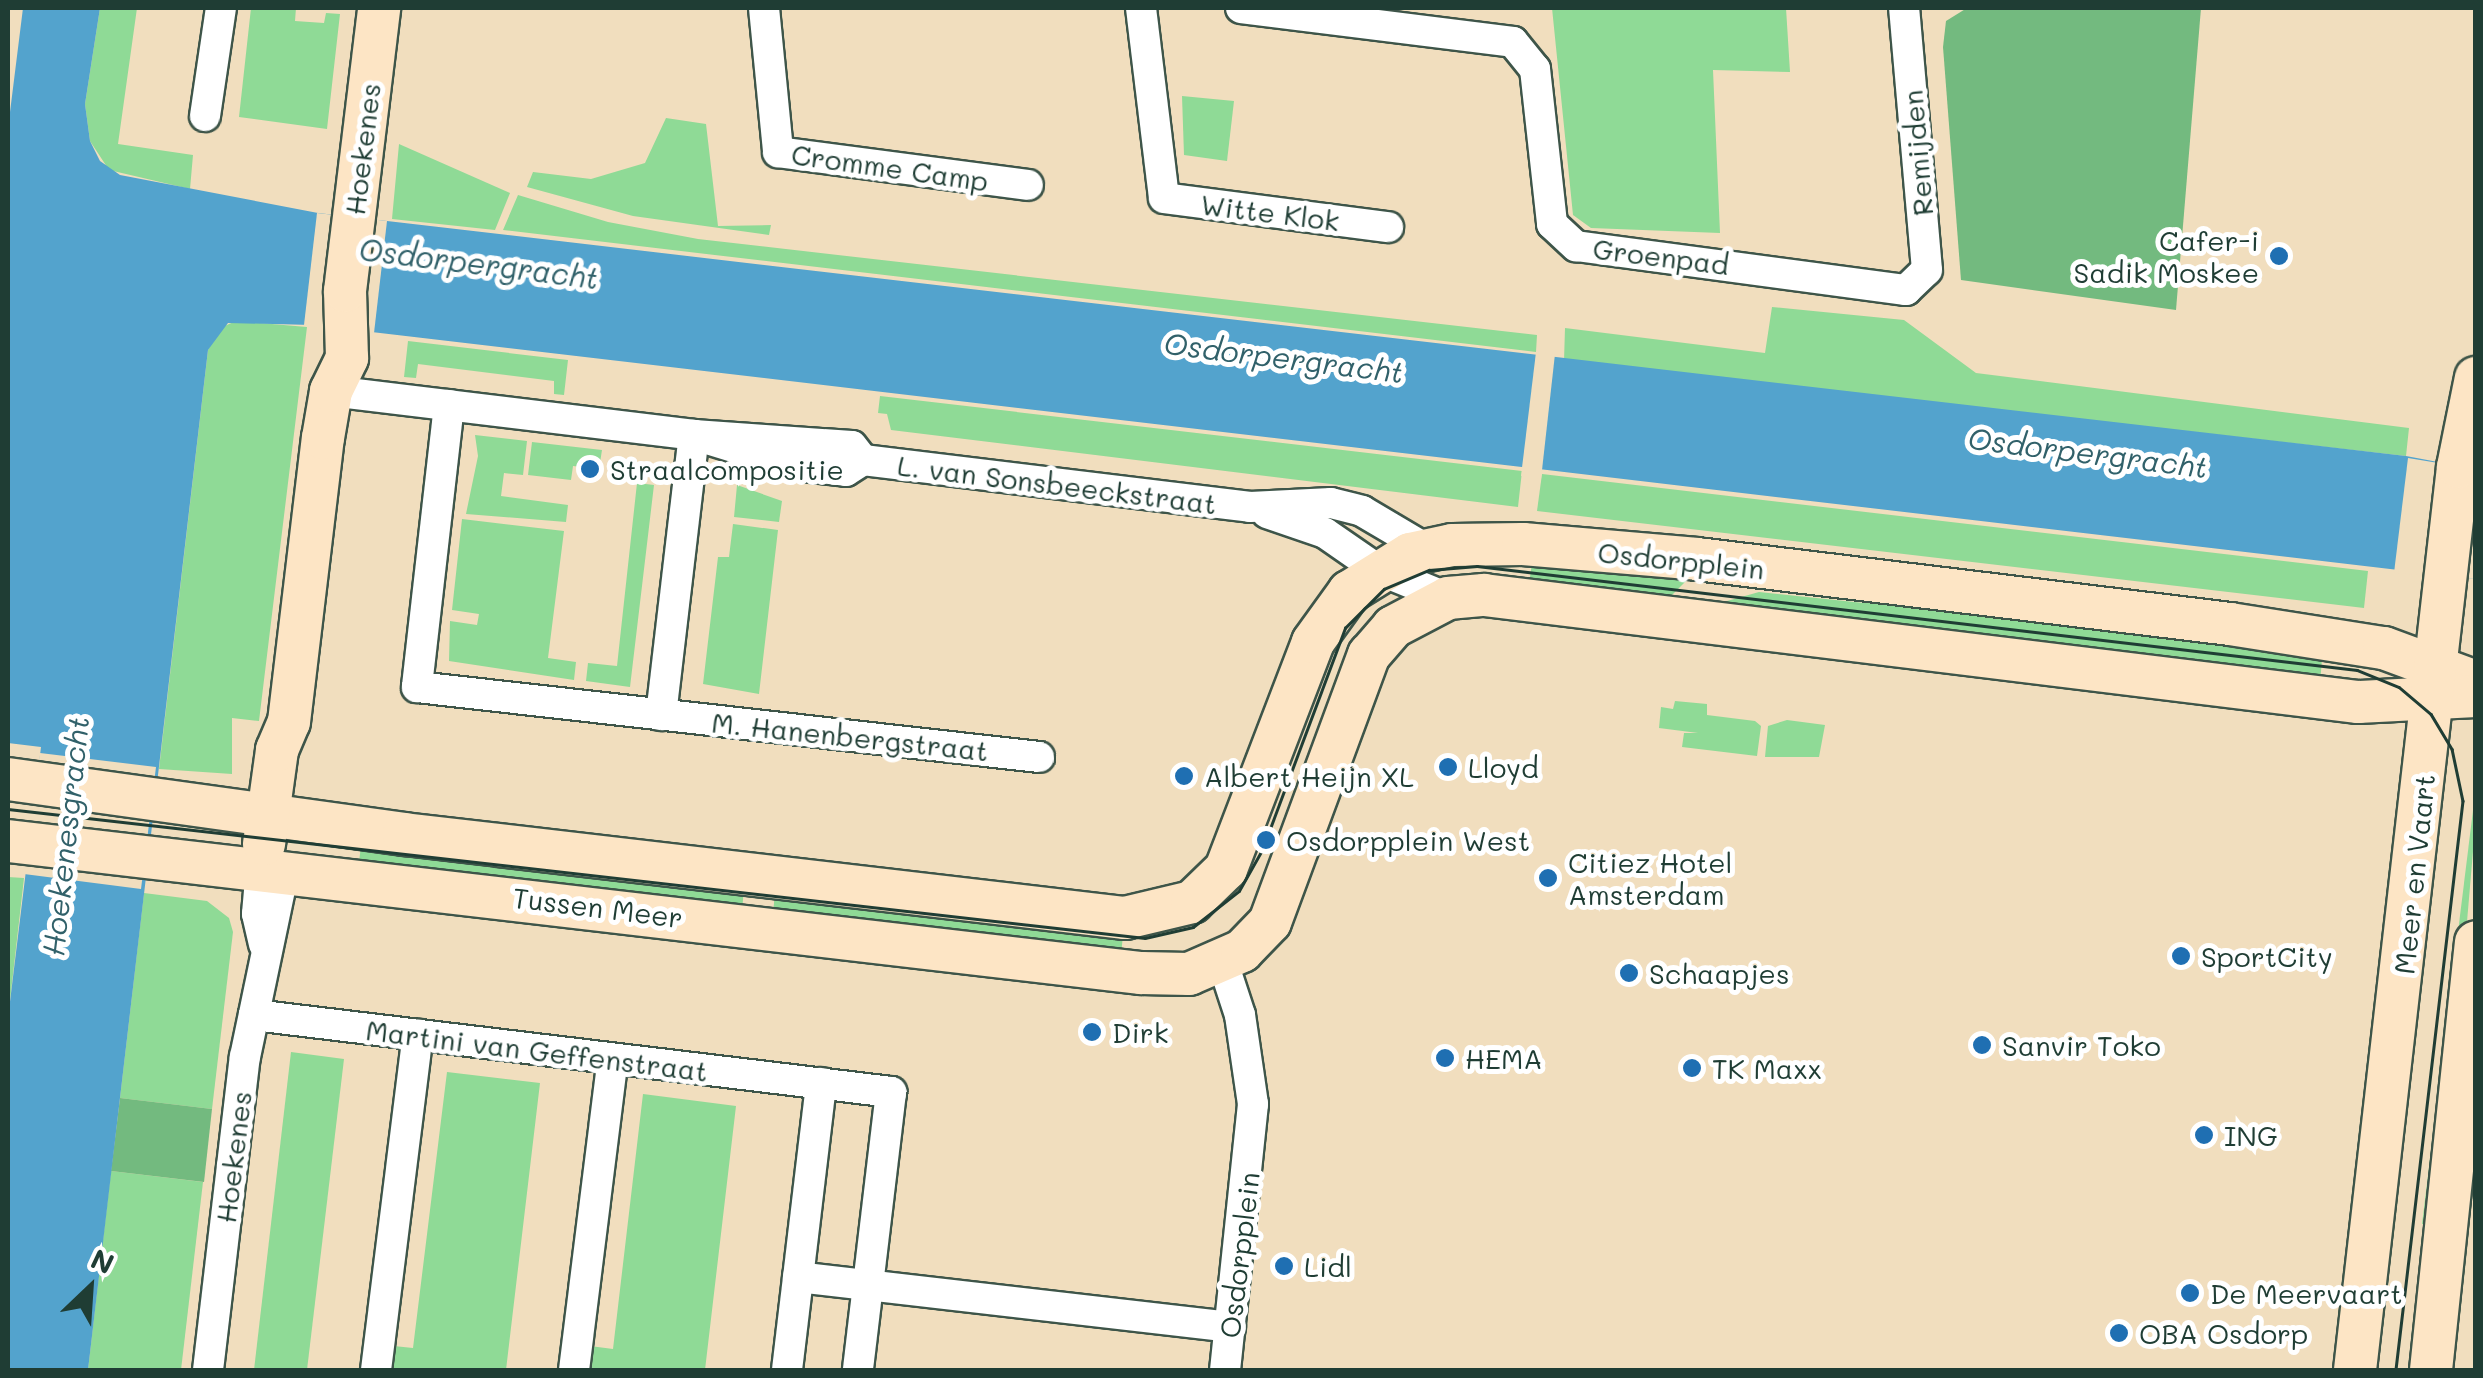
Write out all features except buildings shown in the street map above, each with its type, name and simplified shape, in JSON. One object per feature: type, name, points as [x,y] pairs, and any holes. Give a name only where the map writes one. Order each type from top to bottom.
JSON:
[{"type":"street","points":[[205,116],[220,8]]},
{"type":"street","name":"Hoekenes","points":[[208,1370],[264,944],[256,914],[272,869],[279,817],[298,750],[290,722],[353,218],[371,8]]},
{"type":"street","name":"Cromme Camp","points":[[764,8],[778,152],[1028,185]]},
{"type":"street","name":"Witte Klok","points":[[1141,8],[1164,198],[1388,227]]},
{"type":"street","points":[[1241,8],[1483,22]]},
{"type":"street","name":"Remijden","points":[[1904,8],[1927,270],[1906,290]]},
{"type":"street","name":"Groenpad","points":[[1483,22],[1513,42],[1535,70],[1552,224],[1576,246],[1906,290]]},
{"type":"street","name":"Meer en Vaart","points":[[2355,1370],[2427,753],[2448,683],[2444,596],[2458,466],[2476,378]]},
{"type":"street","name":"L. van Sonsbeeckstraat","points":[[331,391],[694,435],[792,464],[846,471],[863,460],[1250,507],[1331,503],[1362,511],[1428,550]]},
{"type":"street","name":"M. Hanenbergstraat","points":[[449,405],[416,687],[1039,756]]},
{"type":"street","points":[[660,715],[694,435]]},
{"type":"street","name":"L. van Sonsbeeckstraat","points":[[1250,507],[1325,533],[1377,569],[1448,598]]},
{"type":"street","name":"Osdorpplein","points":[[1184,906],[1208,890],[1236,852],[1320,628],[1377,569],[1428,550],[1523,544],[1698,560],[2384,648],[2424,638],[2444,596]]},
{"type":"street","name":"Osdorpplein","points":[[1225,1370],[1253,1104],[1240,1015],[1206,968],[1259,936],[1280,906],[1369,655],[1412,614],[1448,598],[1500,597],[2358,702],[2396,720],[2427,753]]},
{"type":"street","name":"Osdorpplein","points":[[2384,648],[2476,696]]},
{"type":"street","name":"Osdorpplein","points":[[2358,702],[2448,683]]},
{"type":"street","name":"Tussen Meer","points":[[8,779],[279,817],[1089,914],[1147,916],[1184,906]]},
{"type":"street","name":"Tussen Meer","points":[[8,841],[1141,974],[1206,968]]},
{"type":"street","points":[[2430,1370],[2476,942]]},
{"type":"street","name":"Martini van Geffenstraat","points":[[254,1016],[891,1092],[858,1370]]},
{"type":"street","points":[[376,1370],[418,1036]]},
{"type":"street","points":[[574,1370],[613,1059]]},
{"type":"street","points":[[787,1370],[821,1083]]},
{"type":"street","points":[[798,1277],[1230,1327]]},
{"type":"green space","points":[[100,8],[137,8],[118,144],[193,155],[190,189],[109,170],[90,141],[85,104]]},
{"type":"green space","points":[[251,8],[296,8],[295,21],[324,23],[326,13],[340,14],[327,129],[239,117]]},
{"type":"green space","points":[[1552,8],[1786,8],[1790,72],[1713,70],[1720,233],[1591,228],[1573,215]]},
{"type":"green space","points":[[1967,8],[2201,8],[2176,310],[1961,280],[1943,47],[1946,21]]},
{"type":"green space","points":[[1182,96],[1234,101],[1227,161],[1184,155]]},
{"type":"green space","points":[[666,118],[706,124],[718,226],[771,225],[769,235],[633,216],[527,187],[533,172],[591,179],[645,163]]},
{"type":"green space","points":[[399,144],[510,193],[495,230],[392,219]]},
{"type":"green space","points":[[518,195],[608,222],[698,239],[1537,335],[1536,352],[503,230]]},
{"type":"green space","points":[[1772,307],[1904,320],[1976,373],[2409,428],[2406,456],[1564,361],[1565,328],[1765,353]]},
{"type":"green space","points":[[236,321],[307,327],[259,721],[232,718],[232,774],[159,769],[208,350],[220,328]]},
{"type":"green space","points":[[408,341],[568,360],[564,395],[554,394],[554,381],[418,364],[416,378],[404,377]]},
{"type":"green space","points":[[880,396],[1522,471],[1518,507],[891,430],[887,414],[878,413]]},
{"type":"green space","points":[[475,435],[527,441],[523,475],[504,473],[501,496],[568,505],[566,522],[466,514],[478,456]]},
{"type":"green space","points":[[532,442],[602,450],[599,469],[573,466],[571,480],[528,475]]},
{"type":"green space","points":[[1542,474],[2368,571],[2364,608],[1537,511]]},
{"type":"green space","points":[[637,483],[654,485],[630,687],[586,681],[588,663],[617,666]]},
{"type":"green space","points":[[737,485],[782,501],[779,522],[734,517]]},
{"type":"green space","points":[[462,519],[564,531],[548,658],[576,662],[574,680],[449,661],[450,621],[477,625],[479,614],[452,610]]},
{"type":"green space","points":[[733,524],[778,530],[759,694],[703,684],[718,557],[729,557]]},
{"type":"green space","points":[[1532,563],[1695,572],[1670,597],[1528,591]]},
{"type":"green space","points":[[1866,591],[2322,659],[2320,684],[1713,605],[1759,592],[1864,603]]},
{"type":"green space","points":[[1675,701],[1707,704],[1707,715],[1755,721],[1761,726],[1757,756],[1682,747],[1684,733],[1698,733],[1659,728],[1661,707],[1673,709]]},
{"type":"green space","points":[[1787,720],[1825,725],[1819,757],[1765,757],[1768,726]]},
{"type":"green space","points":[[2475,794],[2475,828],[2441,1226],[2422,1224]]},
{"type":"green space","points":[[362,837],[744,889],[742,910],[358,871]]},
{"type":"green space","points":[[8,877],[24,878],[8,1018]]},
{"type":"green space","points":[[775,892],[1124,925],[1120,965],[773,914]]},
{"type":"green space","points":[[144,893],[207,901],[229,918],[233,932],[212,1109],[120,1098]]},
{"type":"green space","points":[[291,1052],[344,1059],[307,1370],[254,1370]]},
{"type":"green space","points":[[447,1072],[540,1083],[506,1370],[381,1370],[384,1345],[413,1348]]},
{"type":"green space","points":[[643,1094],[736,1106],[705,1370],[580,1370],[590,1346],[613,1349]]},
{"type":"green space","points":[[120,1098],[212,1109],[204,1182],[111,1171]]},
{"type":"green space","points":[[111,1171],[203,1182],[181,1370],[88,1370]]},
{"type":"water","points":[[23,8],[100,8],[85,104],[90,141],[100,161],[120,175],[318,213],[2406,456],[2475,469],[2475,579],[312,325],[228,323],[208,350],[88,1370],[8,1370],[8,1018],[41,747],[8,743],[8,128]]},
{"type":"pier","points":[[317,213],[387,221],[374,333],[304,325]]},
{"type":"pier","points":[[1536,352],[1555,354],[1541,479],[1521,476]]},
{"type":"pier","points":[[2408,458],[2475,469],[2475,579],[2394,573]]},
{"type":"pier","points":[[40,753],[156,767],[141,889],[24,874]]},
{"type":"tram line","points":[[8,809],[1145,938],[1193,927],[1239,891],[1262,850],[1345,628],[1384,589],[1429,570],[1477,566],[2357,670],[2399,687],[2431,714],[2452,749],[2463,801],[2396,1370]]},
{"type":"place","name":"Cafer-i Sadik Moskee","points":[[2279,256]]},
{"type":"place","name":"Straalcompositie","points":[[590,469]]},
{"type":"place","name":"Lloyd","points":[[1448,767]]},
{"type":"place","name":"Albert Heijn XL","points":[[1184,776]]},
{"type":"place","name":"Osdorpplein West","points":[[1266,840]]},
{"type":"place","name":"Citiez Hotel Amsterdam","points":[[1548,878]]},
{"type":"place","name":"SportCity","points":[[2181,956]]},
{"type":"place","name":"Schaapjes","points":[[1629,973]]},
{"type":"place","name":"Dirk","points":[[1092,1032]]},
{"type":"place","name":"Sanvir Toko","points":[[1982,1045]]},
{"type":"place","name":"HEMA","points":[[1445,1058]]},
{"type":"place","name":"TK Maxx","points":[[1692,1068]]},
{"type":"place","name":"ING","points":[[2204,1135]]},
{"type":"place","name":"Lidl","points":[[1284,1266]]},
{"type":"place","name":"De Meervaart","points":[[2190,1293]]},
{"type":"place","name":"OBA Osdorp","points":[[2119,1333]]},
{"type":"water label","name":"Osdorpergracht","points":[[479,263]]},
{"type":"water label","name":"Osdorpergracht","points":[[1284,357]]},
{"type":"water label","name":"Osdorpergracht","points":[[2088,452]]},
{"type":"water label","name":"Hoekenesgracht","points":[[65,836]]}]
